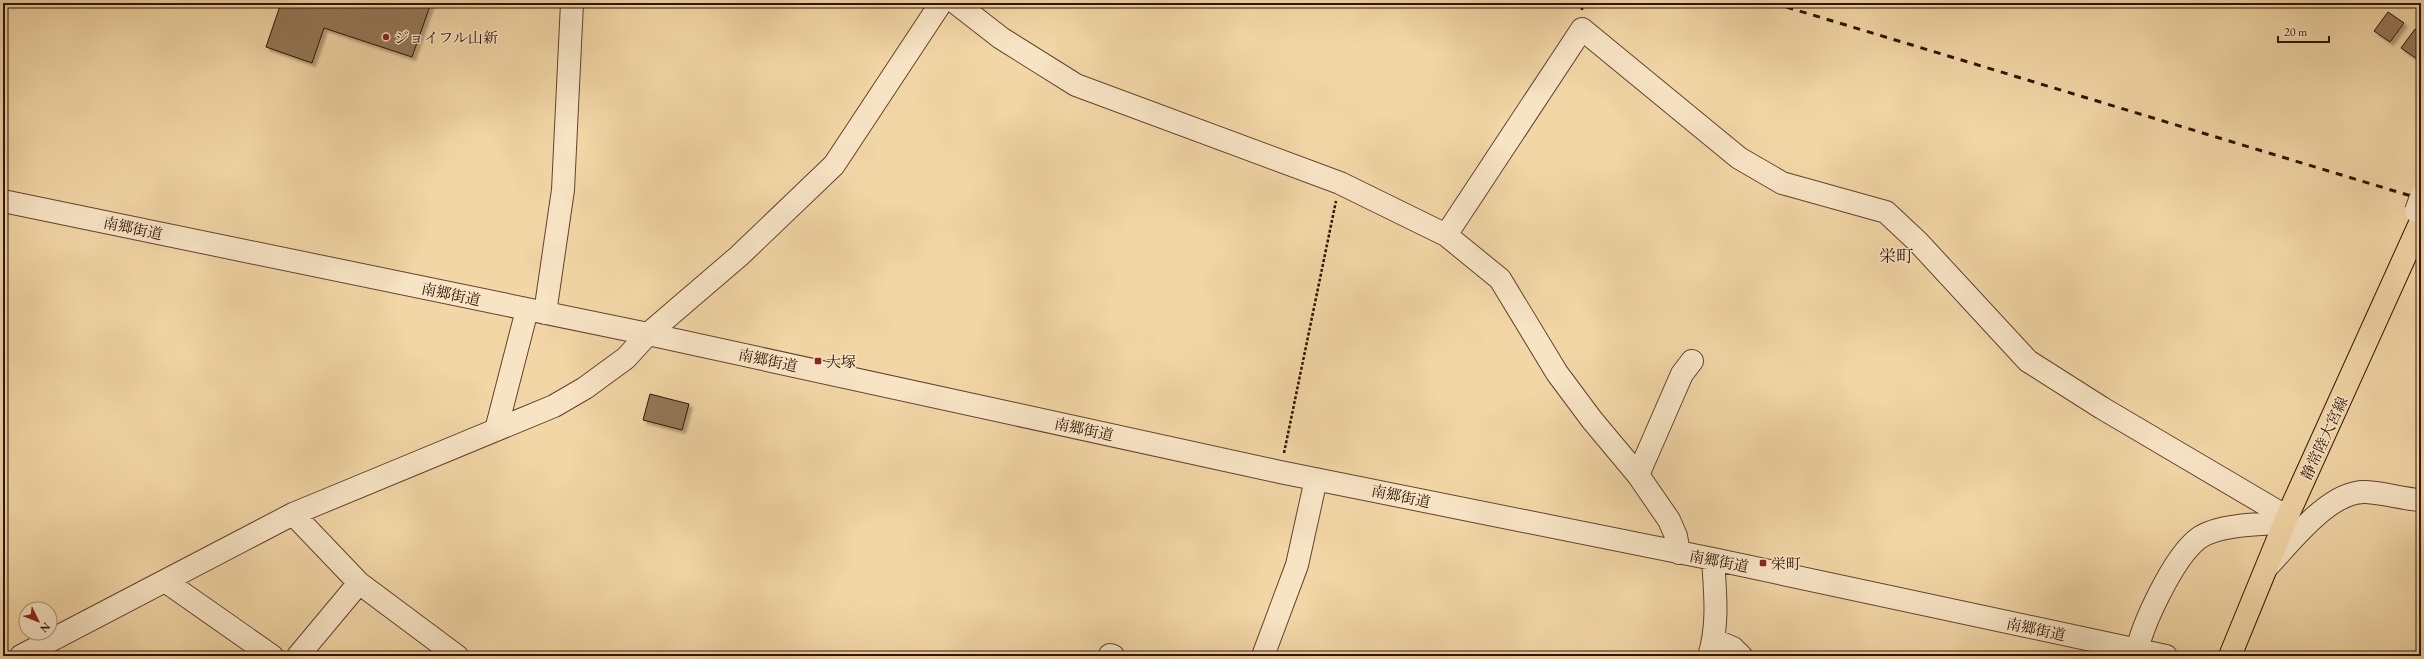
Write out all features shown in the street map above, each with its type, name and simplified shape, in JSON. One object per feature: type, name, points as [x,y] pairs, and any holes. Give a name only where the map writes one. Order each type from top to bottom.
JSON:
[{"type":"main road","name":"静常陸大宮線","points":[[2230,656],[2287,520],[2346,391],[2419,210]]},
{"type":"street","points":[[496,430],[536,311],[563,190],[572,3]]},
{"type":"street","points":[[21,656],[259,530],[293,514],[554,406],[585,388],[626,358],[648,334],[739,256],[834,165],[941,3]]},
{"type":"street","points":[[956,3],[1001,38],[1076,85],[1340,183],[1446,235],[1500,279],[1557,373],[1592,420],[1638,475],[1669,520],[1676,536],[1679,553]]},
{"type":"street","points":[[1446,235],[1582,29],[1740,158],[1782,183],[1886,212],[1918,242],[2028,361],[2102,408],[2287,520]]},
{"type":"street","name":"南郷街道","points":[[3,201],[648,334],[1280,472],[1713,559],[2136,653],[2166,656]]},
{"type":"street","points":[[1638,475],[1676,388],[1692,361]]},
{"type":"street","points":[[1263,656],[1297,565],[1316,479]]},
{"type":"street","points":[[2268,566],[2310,522],[2339,497],[2365,491],[2421,500]]},
{"type":"street","points":[[293,514],[359,583],[457,656]]},
{"type":"street","points":[[2136,653],[2154,602],[2182,557],[2199,538],[2255,523],[2287,520]]},
{"type":"street","points":[[1713,559],[1715,599],[1711,648],[1733,648],[1741,656]]},
{"type":"street","points":[[165,581],[272,656]]},
{"type":"street","points":[[298,656],[359,583]]},
{"type":"path","points":[[1280,472],[1340,183]]},
{"type":"building","name":"ジョイフル山新","points":[[281,3],[431,3],[412,57],[324,28],[312,63],[266,47]]},
{"type":"building","points":[[2388,12],[2404,23],[2390,42],[2374,31]]},
{"type":"building","points":[[2415,29],[2421,33],[2421,53],[2417,59],[2401,48]]},
{"type":"building","points":[[650,394],[689,404],[682,430],[643,420]]},
{"type":"railway","points":[[1773,3],[2421,199]]},
{"type":"place","name":"ジョイフル山新","points":[[386,37]]},
{"type":"place","name":"大塚","points":[[818,361]]},
{"type":"place","name":"栄町","points":[[1763,563]]},
{"type":"district","name":"栄町","points":[[1896,256]]}]
